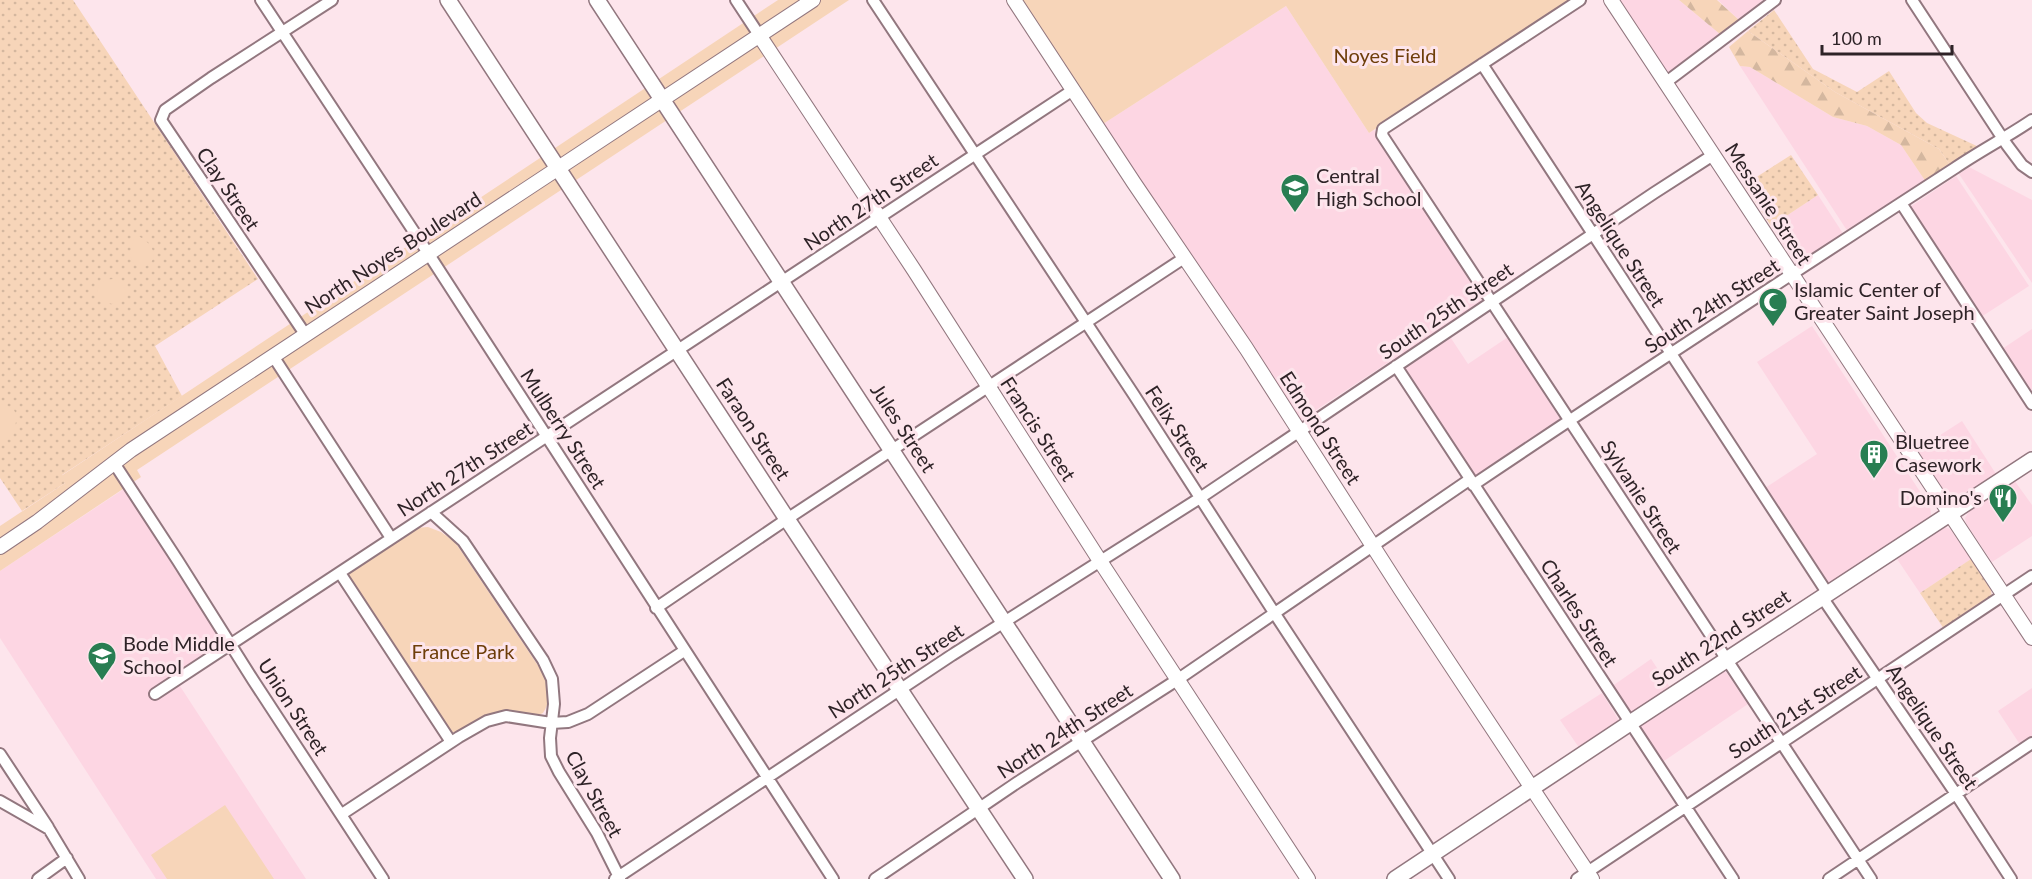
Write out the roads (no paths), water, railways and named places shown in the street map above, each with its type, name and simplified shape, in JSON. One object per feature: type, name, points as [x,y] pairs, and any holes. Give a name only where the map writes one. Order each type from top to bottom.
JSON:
[{"type":"main road","name":"Faraon Street","points":[[448,0],[1025,879]]},
{"type":"main road","name":"Jules Street","points":[[597,0],[1172,879]]},
{"type":"main road","name":"South 22nd Street","points":[[1395,879],[2032,460]]},
{"type":"street","name":"Mulberry Street","points":[[261,0],[428,253],[833,879]]},
{"type":"street","points":[[282,32],[332,0]]},
{"type":"street","name":"Francis Street","points":[[736,0],[1308,879]]},
{"type":"street","name":"North Noyes Boulevard","points":[[0,547],[38,522],[114,463],[305,334],[813,0]]},
{"type":"street","name":"Felix Street","points":[[873,0],[1449,879]]},
{"type":"street","name":"Edmond Street","points":[[1014,0],[1532,788],[1585,877]]},
{"type":"street","points":[[1482,64],[1580,0]]},
{"type":"street","name":"Messanie Street","points":[[1611,0],[2032,638]]},
{"type":"street","points":[[1665,83],[1773,0]]},
{"type":"street","points":[[1912,0],[2003,139],[2022,165],[2032,172]]},
{"type":"street","name":"Clay Street","points":[[282,32],[165,111],[160,120],[305,334]]},
{"type":"street","name":"Sylvanie Street","points":[[1482,64],[1383,129],[1382,135],[1871,879]]},
{"type":"street","name":"Angelique Street","points":[[1482,64],[1672,354],[1878,680],[2011,879]]},
{"type":"street","name":"North 27th Street","points":[[155,694],[783,283],[1073,90]]},
{"type":"street","name":"South 24th Street","points":[[1275,614],[1373,546],[2032,120]]},
{"type":"street","name":"South 25th Street","points":[[1200,498],[1713,155]]},
{"type":"street","points":[[1901,203],[2032,404]]},
{"type":"street","points":[[656,608],[787,519],[1184,258]]},
{"type":"street","points":[[273,356],[391,538]]},
{"type":"street","name":"Charles Street","points":[[1396,366],[1733,879]]},
{"type":"street","name":"Union Street","points":[[114,463],[383,879]]},
{"type":"street","name":"North 25th Street","points":[[618,878],[899,690],[1200,498]]},
{"type":"street","name":"Clay Street","points":[[431,512],[463,541],[543,660],[552,679],[554,704],[551,723],[551,756],[597,833],[618,878]]},
{"type":"street","points":[[340,573],[451,742]]},
{"type":"street","name":"South 21st Street","points":[[1585,877],[1685,806],[2032,576]]},
{"type":"street","name":"North 24th Street","points":[[875,879],[1275,614]]},
{"type":"street","points":[[342,814],[487,721],[499,717],[520,717],[551,723],[568,722],[588,714],[684,651]]},
{"type":"street","points":[[1829,879],[2032,743]]},
{"type":"street","points":[[0,754],[79,879]]},
{"type":"street","points":[[0,801],[49,829]]},
{"type":"street","points":[[38,879],[67,858]]},
{"type":"place","name":"Central High School","points":[[1295,214]]},
{"type":"place","name":"Islamic Center of Greater Saint Joseph","points":[[1773,328]]},
{"type":"place","name":"Bluetree Casework","points":[[1874,480]]},
{"type":"place","name":"Domino's","points":[[2003,524]]},
{"type":"place","name":"Bode Middle School","points":[[102,682]]},
{"type":"park label","name":"Noyes Field","points":[[1385,56]]},
{"type":"park label","name":"France Park","points":[[463,652]]}]
